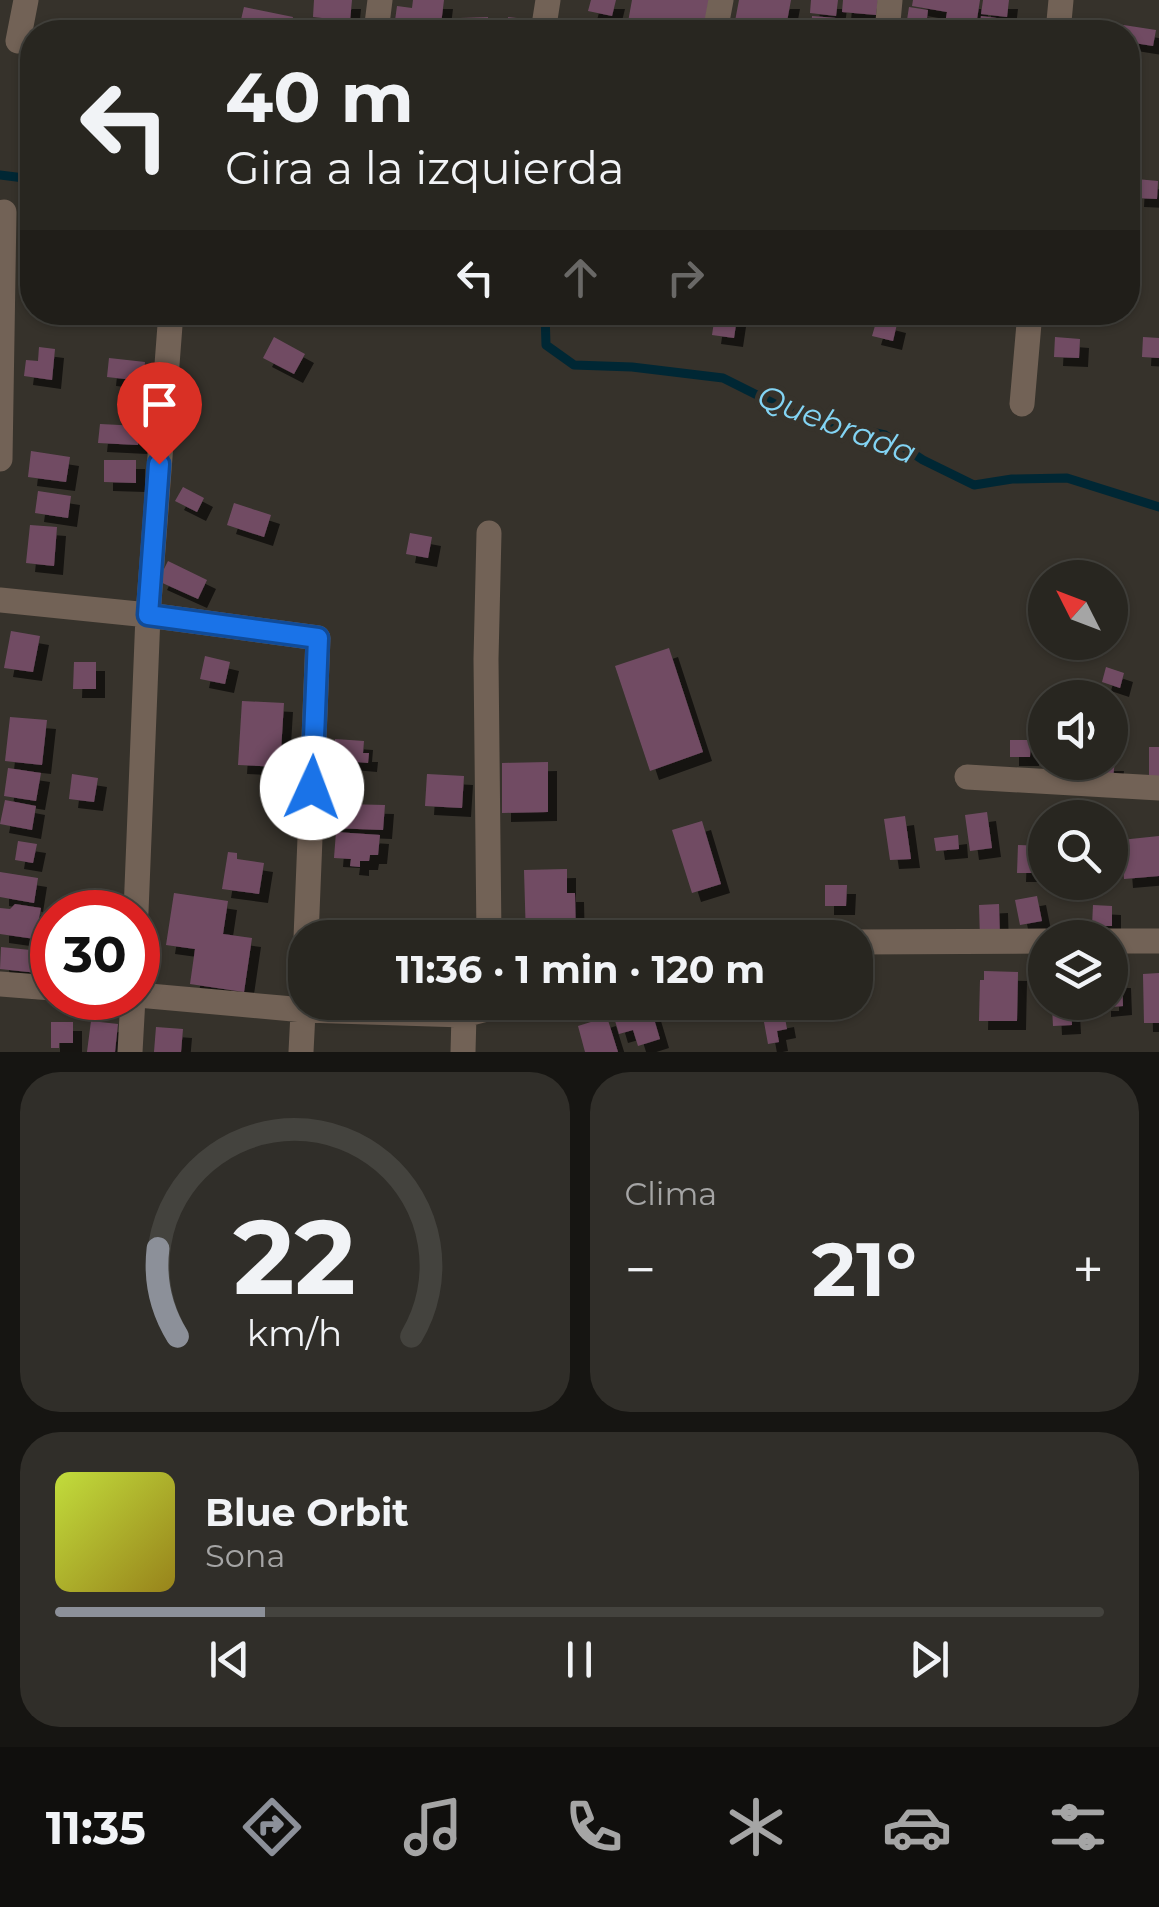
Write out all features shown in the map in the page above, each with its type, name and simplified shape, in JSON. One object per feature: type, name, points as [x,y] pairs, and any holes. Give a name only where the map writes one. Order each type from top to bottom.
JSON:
[{"type":"street","points":[[18,41],[20,31]]},
{"type":"street","points":[[0,459],[4,212]]},
{"type":"street","points":[[137,890],[148,615],[169,325]]},
{"type":"street","points":[[1022,404],[1029,325]]},
{"type":"street","points":[[489,532],[489,920]]},
{"type":"street","points":[[0,600],[318,638],[307,920]]},
{"type":"street","points":[[967,776],[1159,788]]},
{"type":"street","points":[[1128,941],[1159,941]]},
{"type":"street","points":[[873,942],[1028,942]]},
{"type":"street","points":[[0,984],[30,986]]},
{"type":"street","points":[[160,998],[288,1009]]},
{"type":"street","points":[[130,1052],[133,1020]]},
{"type":"street","points":[[301,1052],[303,1020]]},
{"type":"street","points":[[463,1052],[464,1020]]},
{"type":"building","points":[[314,0],[352,0],[350,20],[313,17]]},
{"type":"building","points":[[413,0],[444,0],[442,20],[395,20],[397,6],[412,8]]},
{"type":"building","points":[[591,0],[616,0],[612,16],[588,11]]},
{"type":"building","points":[[632,0],[709,0],[705,20],[628,20]]},
{"type":"building","points":[[739,0],[791,0],[787,20],[735,20]]},
{"type":"building","points":[[811,0],[838,0],[836,16],[810,13]]},
{"type":"building","points":[[843,0],[878,0],[876,15],[842,12]]},
{"type":"building","points":[[913,0],[980,0],[977,20],[946,20],[947,12],[912,6]]},
{"type":"building","points":[[983,0],[1009,0],[1007,17],[981,14]]},
{"type":"building","points":[[244,7],[293,17],[292,20],[241,20]]},
{"type":"building","points":[[909,7],[928,10],[927,18],[941,20],[907,20]]},
{"type":"building","points":[[812,16],[860,20],[812,20]]},
{"type":"building","points":[[981,16],[1012,20],[980,20]]},
{"type":"building","points":[[488,17],[488,20],[460,20]]},
{"type":"building","points":[[1140,28],[1156,30],[1153,46],[1140,44]]},
{"type":"building","points":[[1140,179],[1158,181],[1157,199],[1140,198]]},
{"type":"building","points":[[714,325],[736,325],[734,338],[712,335]]},
{"type":"building","points":[[875,325],[897,325],[893,341],[872,336]]},
{"type":"building","points":[[274,337],[305,354],[294,374],[263,358]]},
{"type":"building","points":[[1055,337],[1080,339],[1079,358],[1054,357]]},
{"type":"building","points":[[1143,337],[1159,338],[1159,358],[1142,357]]},
{"type":"building","points":[[39,347],[55,349],[52,380],[24,376],[26,360],[38,361]]},
{"type":"building","points":[[109,358],[145,362],[143,381],[107,377]]},
{"type":"building","points":[[100,424],[139,426],[138,445],[98,443]]},
{"type":"building","points":[[31,451],[70,457],[66,482],[28,477]]},
{"type":"building","points":[[104,460],[136,460],[136,483],[104,482]]},
{"type":"building","points":[[183,487],[204,498],[197,512],[175,501]]},
{"type":"building","points":[[38,491],[71,496],[68,518],[35,513]]},
{"type":"building","points":[[234,503],[271,515],[264,537],[227,525]]},
{"type":"building","points":[[30,525],[57,527],[54,566],[26,563]]},
{"type":"building","points":[[410,533],[432,537],[428,558],[406,554]]},
{"type":"building","points":[[168,561],[207,580],[198,599],[158,581]]},
{"type":"building","points":[[11,631],[40,636],[33,672],[4,668]]},
{"type":"building","points":[[669,648],[703,752],[650,771],[615,666]]},
{"type":"building","points":[[205,656],[230,662],[225,684],[200,679]]},
{"type":"building","points":[[74,662],[96,662],[96,689],[73,689]]},
{"type":"building","points":[[1106,667],[1124,673],[1122,680],[1103,680]]},
{"type":"building","points":[[242,701],[284,703],[280,767],[238,765]]},
{"type":"building","points":[[10,717],[47,720],[42,765],[5,761]]},
{"type":"building","points":[[335,739],[364,741],[363,753],[369,753],[368,763],[333,760]]},
{"type":"building","points":[[1010,740],[1028,740],[1028,757],[1010,757]]},
{"type":"building","points":[[1149,747],[1159,747],[1159,776],[1149,776]]},
{"type":"building","points":[[548,762],[548,812],[502,813],[502,763]]},
{"type":"building","points":[[8,768],[41,773],[36,801],[4,796]]},
{"type":"building","points":[[72,774],[98,778],[94,802],[69,799]]},
{"type":"building","points":[[427,774],[464,776],[462,808],[425,806]]},
{"type":"building","points":[[267,788],[297,797],[296,809],[265,806]]},
{"type":"building","points":[[5,800],[36,806],[32,830],[0,824]]},
{"type":"building","points":[[342,804],[385,805],[383,830],[331,828],[331,816],[341,816]]},
{"type":"building","points":[[987,812],[992,848],[970,851],[965,815]]},
{"type":"building","points":[[905,816],[911,859],[890,860],[884,819]]},
{"type":"building","points":[[702,821],[721,884],[692,893],[672,830]]},
{"type":"building","points":[[336,832],[380,835],[378,855],[360,861],[360,867],[350,866],[351,859],[334,858]]},
{"type":"building","points":[[958,835],[959,849],[936,851],[934,838]]},
{"type":"building","points":[[1159,836],[1159,876],[1128,879],[1128,839]]},
{"type":"building","points":[[18,841],[37,844],[33,863],[15,860]]},
{"type":"building","points":[[1018,845],[1028,845],[1028,873],[1017,873]]},
{"type":"building","points":[[228,852],[237,853],[237,859],[264,863],[259,894],[222,889]]},
{"type":"building","points":[[567,869],[567,893],[575,893],[576,920],[525,920],[524,870]]},
{"type":"building","points":[[0,872],[38,878],[36,890],[30,890],[30,902],[0,897]]},
{"type":"building","points":[[825,885],[847,885],[846,906],[825,906]]},
{"type":"building","points":[[174,893],[228,901],[223,934],[252,938],[244,992],[190,984],[195,949],[166,945]]},
{"type":"building","points":[[1015,900],[1038,900],[1042,920],[1028,920],[1028,924],[1020,925]]},
{"type":"building","points":[[15,904],[30,906],[30,938],[0,934],[0,908],[10,909]]},
{"type":"building","points":[[999,904],[1000,938],[980,939],[979,905]]},
{"type":"building","points":[[1093,905],[1112,906],[1112,920],[1092,920]]},
{"type":"building","points":[[1,947],[30,950],[30,972],[0,969]]},
{"type":"building","points":[[984,971],[1018,972],[1017,1021],[979,1021],[980,980],[984,980]]},
{"type":"building","points":[[1159,973],[1159,1023],[1144,1023],[1143,974]]},
{"type":"building","points":[[608,1020],[618,1052],[585,1052],[578,1026]]},
{"type":"building","points":[[615,1020],[654,1020],[660,1039],[638,1046],[633,1030],[619,1034]]},
{"type":"building","points":[[785,1020],[787,1029],[777,1031],[779,1042],[768,1044],[764,1022]]},
{"type":"building","points":[[1053,1020],[1072,1020],[1072,1025],[1053,1026]]},
{"type":"building","points":[[91,1021],[118,1024],[115,1052],[87,1052]]},
{"type":"building","points":[[51,1022],[73,1022],[73,1043],[59,1043],[59,1048],[51,1048]]},
{"type":"building","points":[[156,1027],[183,1029],[181,1052],[154,1052]]},
{"type":"waterway","name":"Quebrada","points":[[0,175],[20,178]]},
{"type":"waterway","name":"Quebrada","points":[[545,325],[546,345],[574,365],[632,367],[723,378],[799,416],[885,435],[923,460],[974,485],[1012,479],[1067,478],[1159,507]]},
{"type":"route","points":[[159,464],[148,615],[318,638],[312,788]]}]
